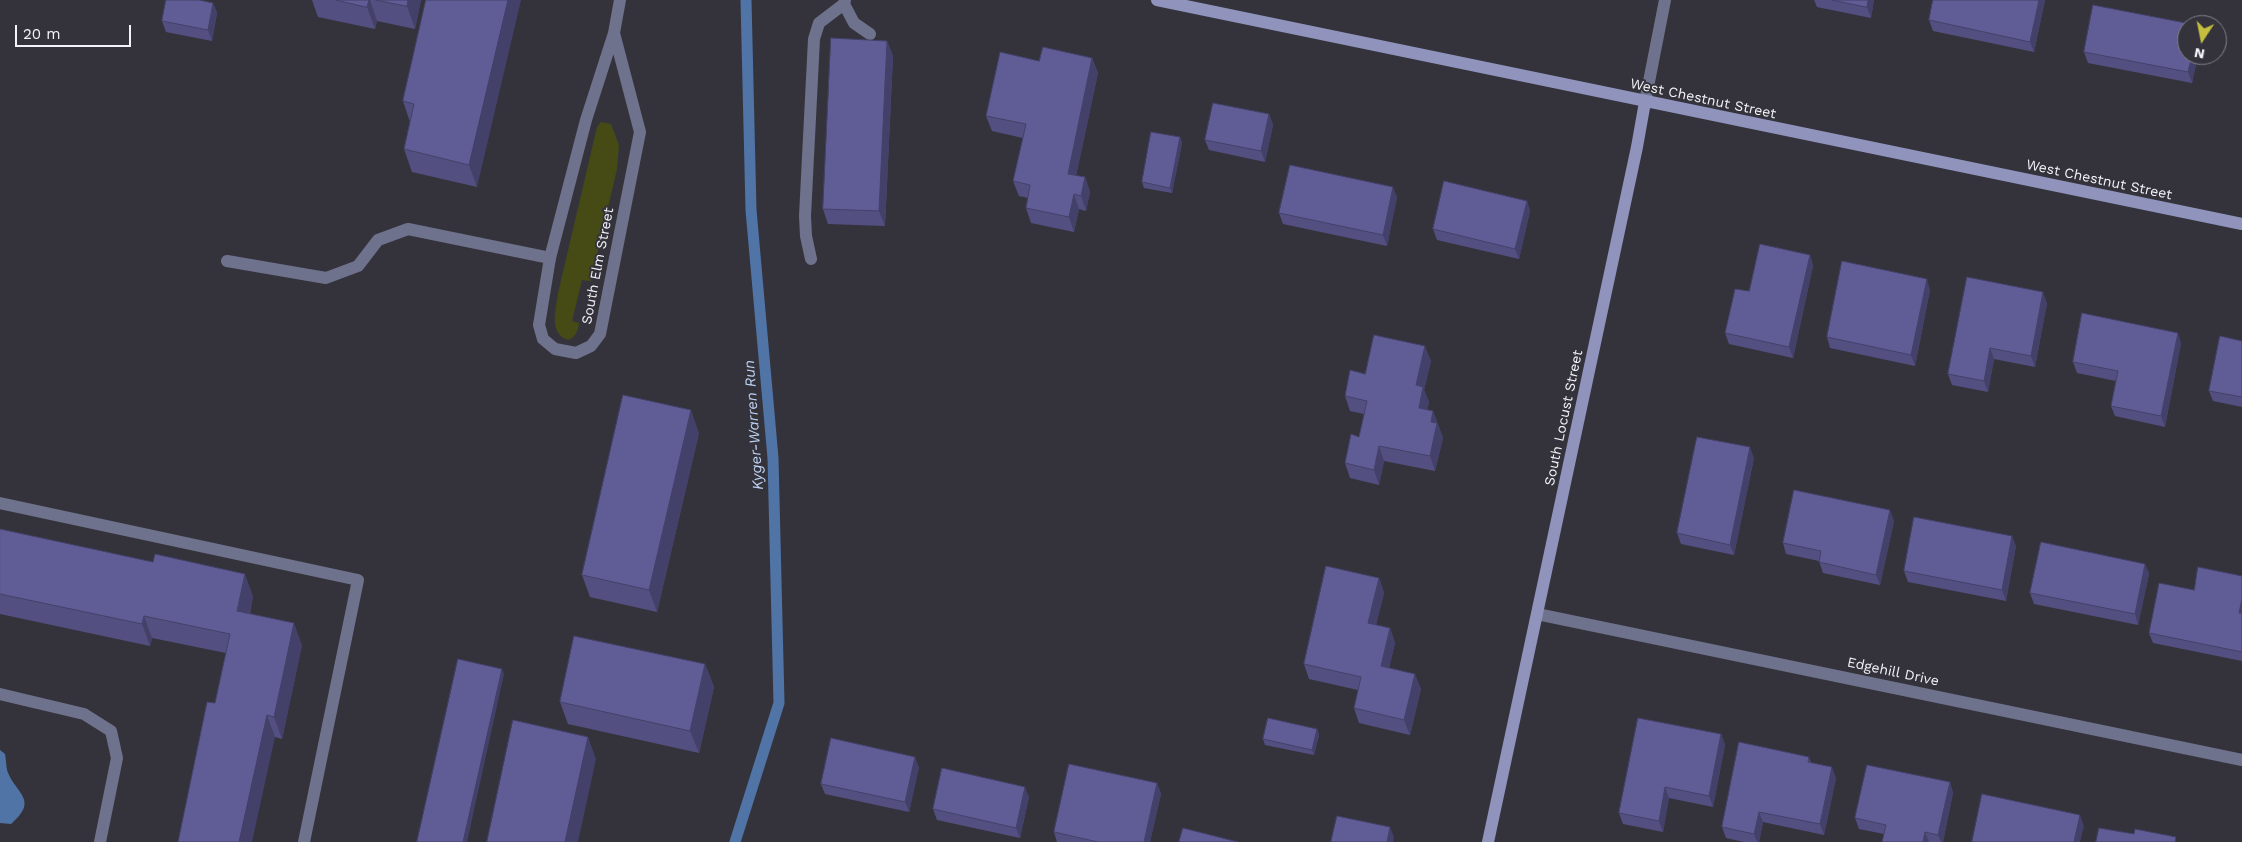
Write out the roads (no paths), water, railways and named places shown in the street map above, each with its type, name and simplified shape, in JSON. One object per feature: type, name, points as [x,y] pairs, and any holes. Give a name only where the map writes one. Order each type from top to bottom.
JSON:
[{"type":"main road","name":"West Chestnut Street","points":[[1158,0],[2242,224]]},
{"type":"main road","name":"South Locust Street","points":[[1488,842],[1635,157],[1645,102]]},
{"type":"street","name":"South Elm Street","points":[[614,33],[640,132],[600,334],[591,346],[576,354],[555,349],[543,339],[539,325],[550,258],[586,120],[614,33],[620,0]]},
{"type":"street","name":"South Locust Street","points":[[1645,102],[1665,0]]},
{"type":"street","points":[[811,259],[806,236],[805,216],[814,39],[819,23],[844,2],[854,23],[870,34]]},
{"type":"street","points":[[226,261],[326,278],[358,266],[378,240],[408,229],[550,258]]},
{"type":"street","points":[[0,503],[358,580],[304,842]]},
{"type":"street","name":"Edgehill Drive","points":[[1537,614],[2242,760]]},
{"type":"street","points":[[0,694],[84,714],[111,731],[117,758],[100,842]]},
{"type":"water","points":[[0,750],[5,754],[7,770],[25,802],[24,808],[11,824],[0,823]]},
{"type":"waterway","name":"Kyger-Warren Run","points":[[735,842],[779,703],[773,458],[751,210],[746,0]]}]
